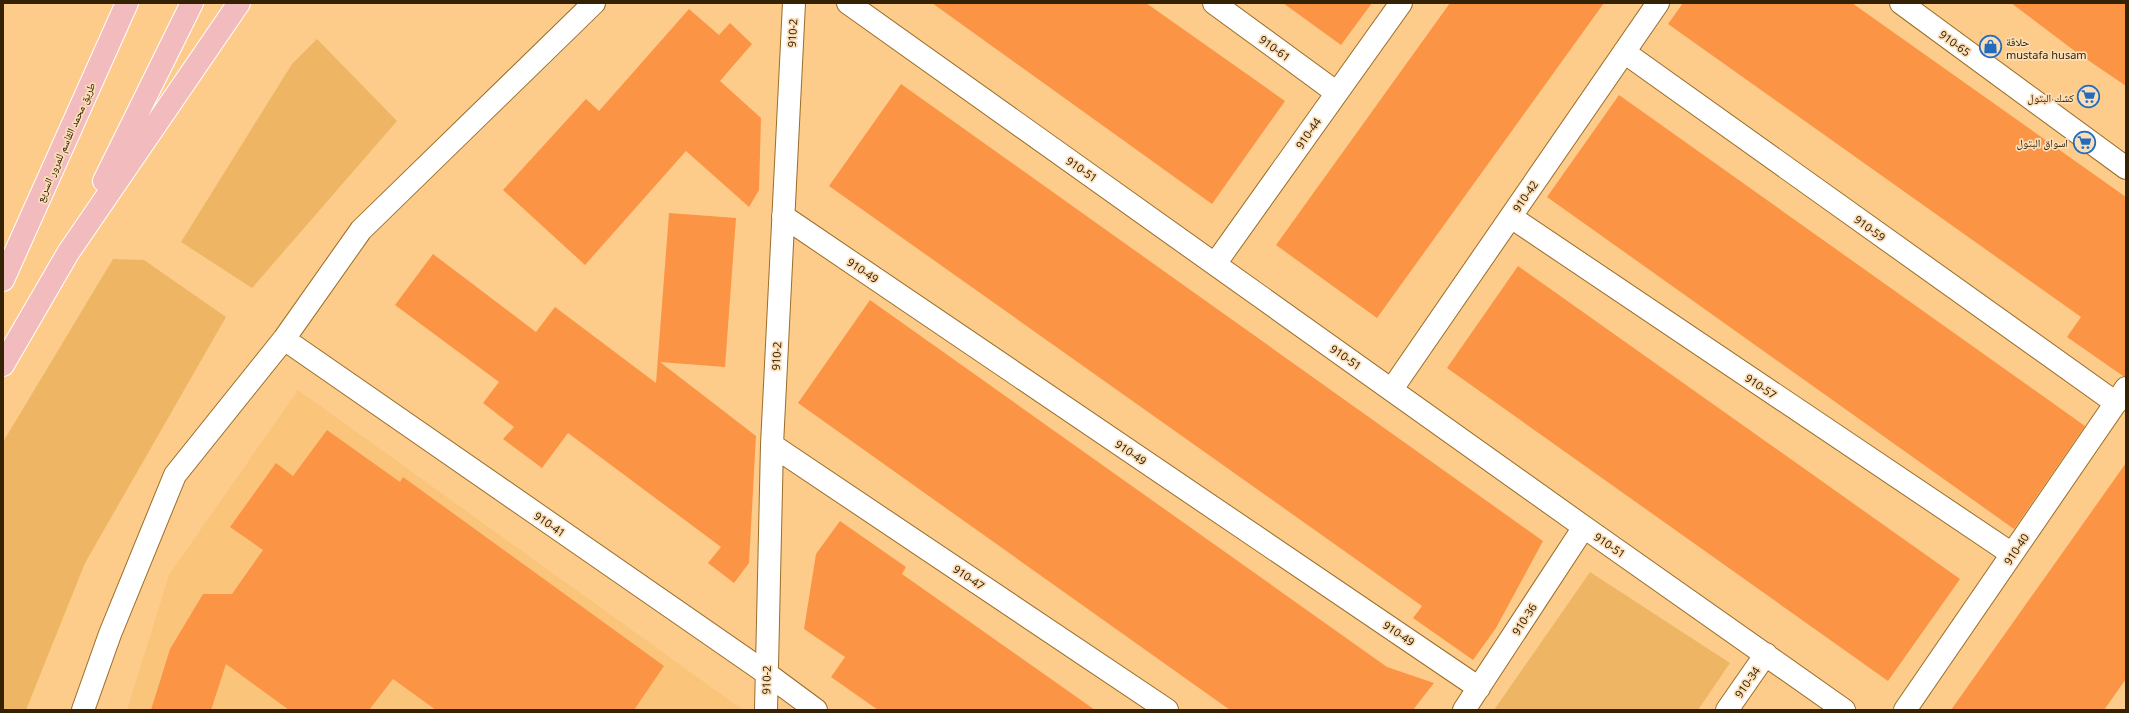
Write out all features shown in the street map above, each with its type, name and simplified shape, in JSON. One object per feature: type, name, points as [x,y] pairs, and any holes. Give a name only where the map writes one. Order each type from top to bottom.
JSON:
[{"type":"highway","name":"طريق محمد القاسم للمرور السريع","points":[[3,280],[127,3]]},
{"type":"highway","points":[[3,365],[68,253],[192,3]]},
{"type":"highway","points":[[68,253],[239,3]]},
{"type":"street","points":[[83,710],[110,634],[175,475],[284,339],[361,230],[594,3]]},
{"type":"street","name":"910-2","points":[[766,710],[772,445],[794,3]]},
{"type":"street","name":"910-51","points":[[848,3],[1584,527],[1844,710]]},
{"type":"street","name":"910-61","points":[[1214,3],[1337,93]]},
{"type":"street","name":"910-44","points":[[1216,264],[1401,3]]},
{"type":"street","name":"910-42","points":[[1392,389],[1658,3]]},
{"type":"street","name":"910-65","points":[[1901,3],[2126,168]]},
{"type":"street","name":"910-59","points":[[1624,52],[2121,396]]},
{"type":"street","name":"910-49","points":[[783,216],[1479,688]]},
{"type":"street","name":"910-57","points":[[1511,217],[2012,554]]},
{"type":"street","name":"910-41","points":[[284,339],[766,673],[816,710]]},
{"type":"street","name":"910-40","points":[[1905,710],[2121,396]]},
{"type":"street","name":"910-47","points":[[772,445],[1167,710]]},
{"type":"street","name":"910-36","points":[[1464,710],[1584,527]]},
{"type":"street","name":"910-34","points":[[1727,710],[1766,654]]},
{"type":"shaded area","points":[[317,39],[397,121],[252,288],[181,242],[292,64]]},
{"type":"shaded area","points":[[113,259],[144,260],[226,317],[85,563],[26,710],[3,710],[3,442]]},
{"type":"shaded area","points":[[298,390],[743,710],[127,710],[169,575]]},
{"type":"shaded area","points":[[1590,572],[1730,663],[1698,710],[1494,710]]},
{"type":"building","points":[[932,3],[1146,3],[1285,101],[1212,204]]},
{"type":"building","points":[[1283,3],[1372,3],[1341,45]]},
{"type":"building","points":[[1450,3],[1604,3],[1377,318],[1276,245]]},
{"type":"building","points":[[1683,3],[1852,3],[2126,197],[2126,376],[2123,376],[2067,337],[2081,317],[1668,24]]},
{"type":"building","points":[[2011,3],[2126,3],[2126,86],[2076,52]]},
{"type":"building","points":[[689,9],[719,35],[730,23],[752,44],[720,81],[761,118],[759,190],[749,207],[686,151],[585,265],[503,190],[586,99],[599,111]]},
{"type":"building","points":[[901,84],[1543,541],[1496,628],[1473,660],[1413,618],[1422,606],[829,186]]},
{"type":"building","points":[[1619,95],[2085,426],[2014,529],[1547,197]]},
{"type":"building","points":[[669,213],[736,218],[725,367],[660,362],[756,436],[749,563],[734,583],[708,563],[721,547],[568,433],[542,468],[503,439],[514,427],[483,403],[499,382],[395,305],[433,254],[536,332],[555,307],[656,383]]},
{"type":"building","points":[[1518,266],[1960,579],[1888,681],[1447,368]]},
{"type":"building","points":[[870,300],[1387,667],[1434,683],[1413,710],[1230,710],[798,403]]},
{"type":"building","points":[[327,430],[400,482],[403,477],[664,666],[634,710],[436,710],[393,679],[369,710],[289,710],[226,664],[211,710],[151,710],[170,649],[203,594],[232,594],[263,550],[230,527],[276,463],[293,476]]},
{"type":"building","points":[[2126,463],[2126,679],[2104,710],[1951,710]]},
{"type":"building","points":[[840,521],[906,567],[902,574],[1095,710],[878,710],[831,677],[845,657],[804,629],[816,554]]},
{"type":"place","name":"حلاقة mustafa husam","points":[[1990,47]]},
{"type":"place","name":"كشك البتول","points":[[2089,97]]},
{"type":"place","name":"اسواق البتول","points":[[2084,142]]}]
